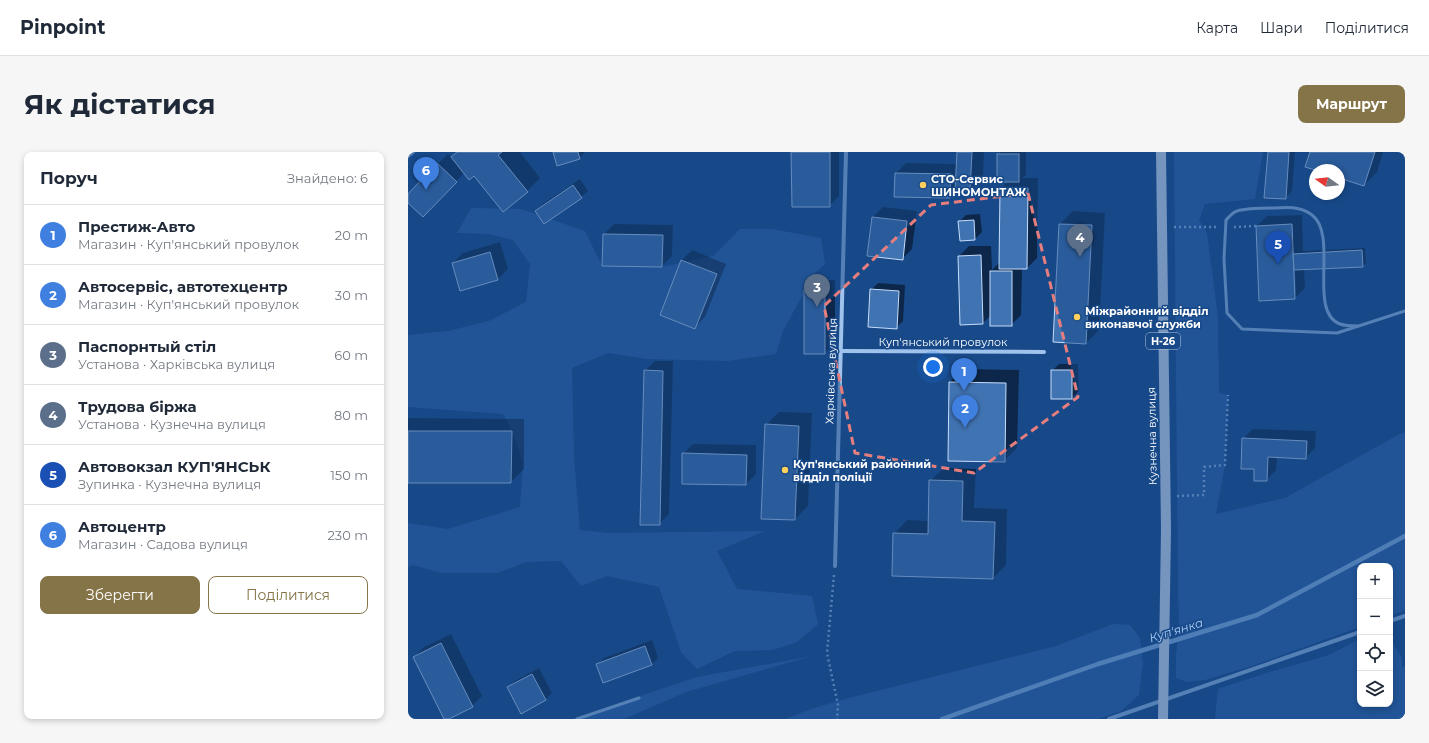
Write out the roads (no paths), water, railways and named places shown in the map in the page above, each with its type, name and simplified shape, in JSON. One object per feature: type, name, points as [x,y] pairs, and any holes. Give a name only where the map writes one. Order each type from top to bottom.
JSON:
[{"type":"main road","name":"Кузнечна вулиця","points":[[1161,152],[1165,496],[1163,719]]},
{"type":"street","points":[[408,156],[413,152]]},
{"type":"street","name":"Харківська вулиця","points":[[835,566],[846,152]]},
{"type":"street","name":"Куп'янський провулок","points":[[841,351],[1044,352]]},
{"type":"street","points":[[1393,620],[1405,616]]},
{"type":"street","points":[[1109,719],[1357,633]]},
{"type":"lane","points":[[1358,326],[1339,324],[1329,316],[1325,305],[1323,242],[1320,225],[1312,215],[1294,207],[1262,208],[1236,211],[1226,220],[1224,260],[1227,313],[1242,329],[1337,333],[1405,311]]},
{"type":"lane","points":[[578,719],[639,698]]},
{"type":"waterway","name":"Куп'янка","points":[[942,719],[1098,664],[1257,615],[1405,536]]},
{"type":"place","name":"СТО-Сервис ШИНОМОНТАЖ","points":[[923,185]]},
{"type":"place","name":"Автоцентр","points":[[426,190]]},
{"type":"place","name":"Трудова біржа","points":[[1080,257]]},
{"type":"place","name":"Автовокзал КУП'ЯНСЬК","points":[[1278,264]]},
{"type":"place","name":"Паспорнтый стіл","points":[[817,307]]},
{"type":"place","name":"Міжрайонний відділ виконавчої служби","points":[[1077,317]]},
{"type":"place","name":"Престиж-Авто","points":[[964,391]]},
{"type":"place","name":"Автосервіс, автотехцентр","points":[[965,428]]},
{"type":"place","name":"Куп'янський районний відділ поліції","points":[[785,470]]}]
